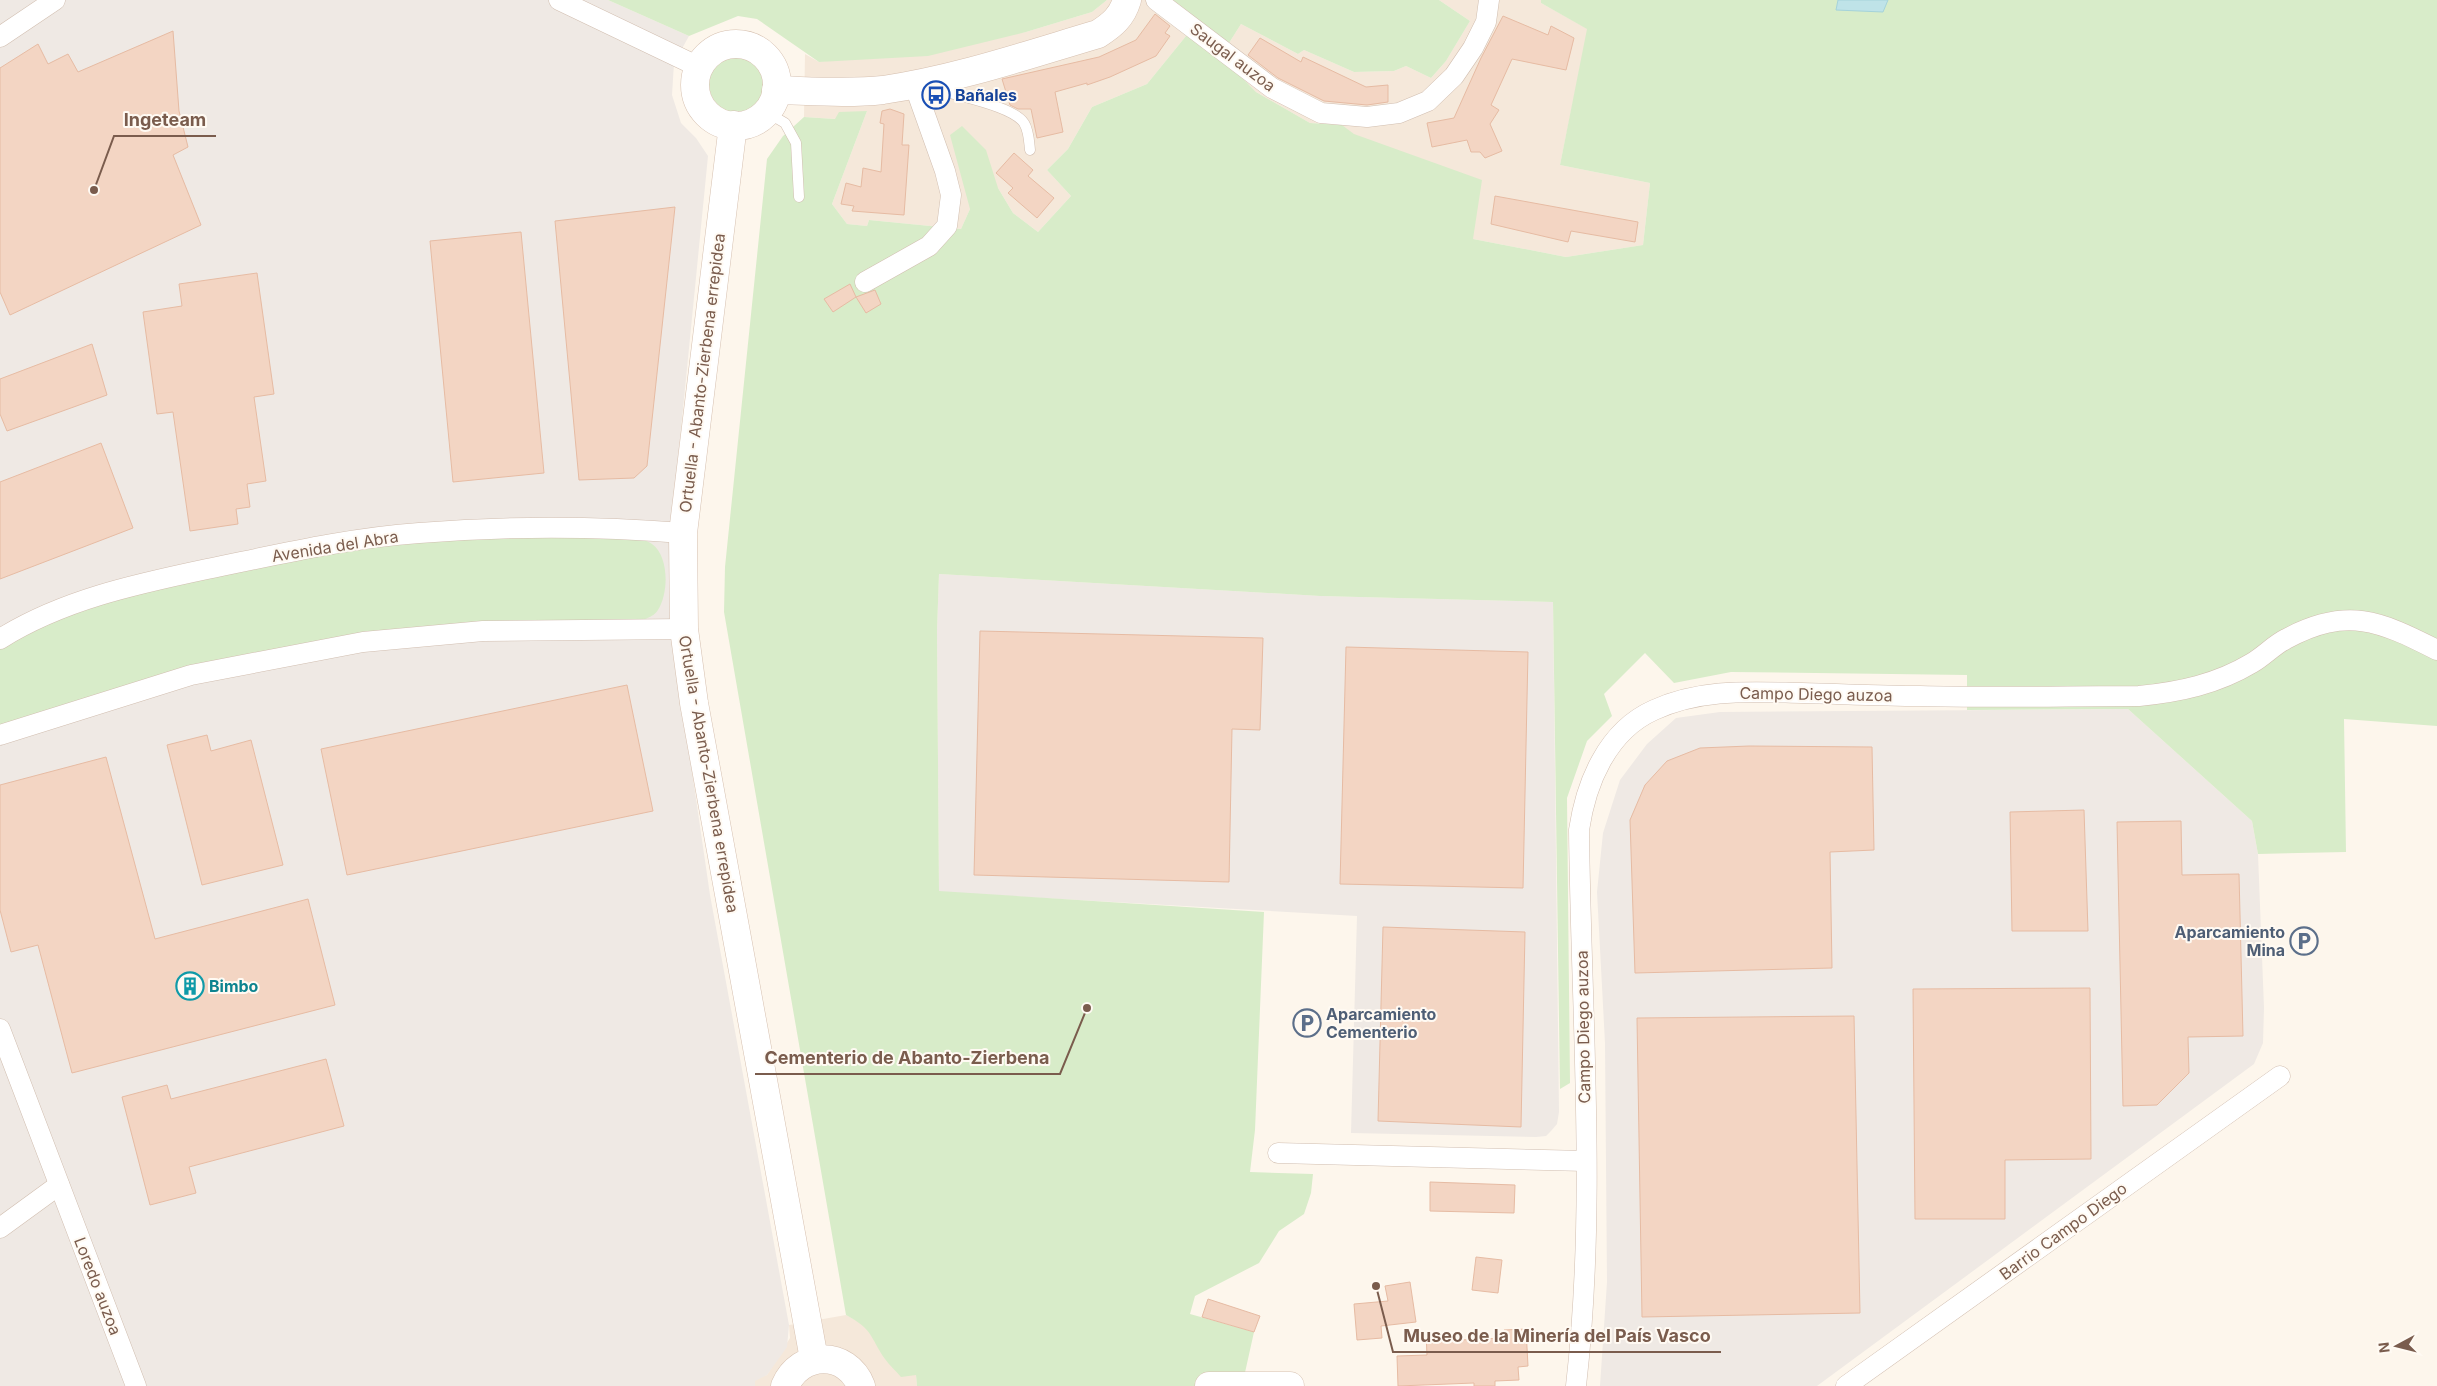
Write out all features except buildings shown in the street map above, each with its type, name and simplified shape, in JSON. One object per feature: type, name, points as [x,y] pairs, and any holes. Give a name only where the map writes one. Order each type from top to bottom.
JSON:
[{"type":"street","points":[[0,37],[55,0]]},
{"type":"street","points":[[559,0],[699,66]]},
{"type":"street","points":[[771,101],[882,90],[978,70],[1098,34],[1114,23],[1125,8],[1127,0]]},
{"type":"street","name":"Saugal auzoa","points":[[1156,0],[1272,88],[1321,114],[1366,117],[1399,113],[1428,101],[1454,76],[1472,48],[1486,22],[1489,0]]},
{"type":"street","points":[[728,44],[747,46],[764,55],[772,65],[776,77],[771,101],[756,120],[745,125],[733,126],[716,120],[703,110],[695,89],[699,66],[706,56],[716,48],[728,44]]},
{"type":"street","points":[[865,282],[929,246],[947,226],[951,195],[914,84]]},
{"type":"street","name":"Ortuella - Abanto-Zierbena errepidea","points":[[733,126],[683,533],[684,629],[694,703],[814,1359]]},
{"type":"street","name":"Avenida del Abra","points":[[0,639],[59,608],[167,578],[336,544],[417,533],[555,527],[683,533]]},
{"type":"street","name":"Campo Diego auzoa","points":[[1576,1386],[1584,1293],[1585,1161],[1579,830],[1583,804],[1592,777],[1610,746],[1630,726],[1652,711],[1685,698],[1736,692],[1923,696],[2140,696],[2172,693],[2223,678],[2253,663],[2284,640],[2308,628],[2331,621],[2358,620],[2390,627],[2437,650]]},
{"type":"street","points":[[0,735],[191,675],[363,642],[483,632],[684,629]]},
{"type":"street","name":"Loredo auzoa","points":[[0,1029],[136,1386]]},
{"type":"street","name":"Barrio Campo Diego","points":[[1846,1386],[2280,1076]]},
{"type":"street","points":[[1278,1154],[1585,1161]]},
{"type":"street","points":[[0,1228],[60,1185]]},
{"type":"street","points":[[785,1386],[796,1368],[814,1359],[827,1358],[839,1361],[850,1368],[862,1386]]},
{"type":"street","points":[[1209,1386],[1290,1386]]},
{"type":"lane","points":[[943,78],[947,92],[1016,116],[1024,123],[1028,134],[1030,150]]},
{"type":"lane","points":[[771,101],[796,143],[798,197]]},
{"type":"shaded area","points":[[0,0],[608,0],[689,36],[674,63],[672,95],[681,123],[696,138],[708,156],[673,510],[678,675],[710,895],[789,1325],[787,1347],[767,1375],[755,1381],[755,1386],[0,1386]]},
{"type":"shaded area","points":[[1107,0],[1173,0],[1199,20],[1147,84],[1092,107],[1068,149],[1047,170],[1071,196],[1038,232],[1013,213],[998,188],[970,209],[961,229],[869,220],[867,226],[847,224],[832,204],[867,111],[836,119],[804,117],[805,54],[819,62],[1026,32],[1092,12]]},
{"type":"shaded area","points":[[1439,0],[1541,0],[1541,3],[1588,29],[1560,165],[1650,183],[1643,245],[1566,257],[1473,239],[1342,125],[1310,123],[1256,92],[1225,60],[1229,43],[1241,24],[1298,54],[1304,50],[1354,72],[1394,71],[1406,66],[1431,78],[1446,61],[1470,21]]},
{"type":"shaded area","points":[[939,574],[1320,596],[1553,602],[1559,1112],[1557,1124],[1551,1131],[1546,1136],[1536,1137],[1351,1133],[1357,916],[939,892],[937,631]]},
{"type":"shaded area","points":[[2128,709],[2252,821],[2258,854],[2264,1008],[2263,1043],[2254,1064],[1817,1386],[1600,1386],[1607,1282],[1605,1043],[1597,892],[1603,833],[1620,780],[1647,744],[1676,718],[1720,712]]},
{"type":"shaded area","points":[[846,1315],[861,1323],[873,1336],[885,1358],[916,1375],[917,1386],[728,1386],[767,1375],[790,1338],[789,1325]]},
{"type":"green space","points":[[608,0],[1107,0],[1092,12],[1026,32],[928,56],[819,62],[757,19],[738,16],[689,36]]},
{"type":"green space","points":[[1173,0],[1439,0],[1470,21],[1446,61],[1431,78],[1406,66],[1394,71],[1354,72],[1304,50],[1298,54],[1241,24],[1229,43],[1225,60],[1256,92],[1310,123],[1342,125],[1354,134],[1482,180],[1473,239],[1566,257],[1643,245],[1650,183],[1560,165],[1587,29],[1541,3],[1541,0],[2437,0],[2437,726],[2344,719],[2346,852],[2258,854],[2252,821],[2128,709],[1967,710],[1967,675],[1731,672],[1674,683],[1645,653],[1604,694],[1612,716],[1587,741],[1567,798],[1570,1083],[1560,1089],[1553,602],[1320,596],[939,574],[937,631],[939,891],[1264,912],[1255,1130],[1250,1172],[1313,1174],[1311,1193],[1304,1214],[1279,1231],[1259,1263],[1195,1296],[1190,1314],[1254,1332],[1242,1386],[917,1386],[916,1375],[901,1377],[887,1361],[866,1329],[846,1315],[724,612],[725,567],[767,159],[783,136],[804,117],[835,119],[839,112],[867,111],[832,204],[847,224],[867,226],[869,220],[961,229],[970,209],[950,135],[962,126],[986,150],[998,188],[1013,213],[1038,232],[1071,196],[1047,170],[1068,149],[1092,107],[1147,84],[1199,20]]},
{"type":"green space","points":[[738,55],[754,60],[762,68],[767,84],[762,100],[754,108],[738,113],[722,108],[714,100],[709,84],[714,68],[722,60]]},
{"type":"green space","points":[[630,536],[652,544],[658,550],[662,557],[666,575],[662,603],[656,613],[644,619],[634,622],[403,630],[0,728],[0,647],[42,624],[181,579],[334,552],[444,538]]},
{"type":"water","points":[[1838,0],[1888,0],[1883,12],[1836,10]]},
{"type":"place","name":"Bañales","points":[[936,95]]},
{"type":"place","name":"Ingeteam","points":[[94,190]]},
{"type":"place","name":"Aparcamiento Mina","points":[[2304,941]]},
{"type":"place","name":"Bimbo","points":[[190,986]]},
{"type":"place","name":"Cementerio de Abanto-Zierbena","points":[[1087,1008]]},
{"type":"place","name":"Aparcamiento Cementerio","points":[[1307,1023]]},
{"type":"place","name":"Museo de la Minería del País Vasco","points":[[1376,1286]]}]
